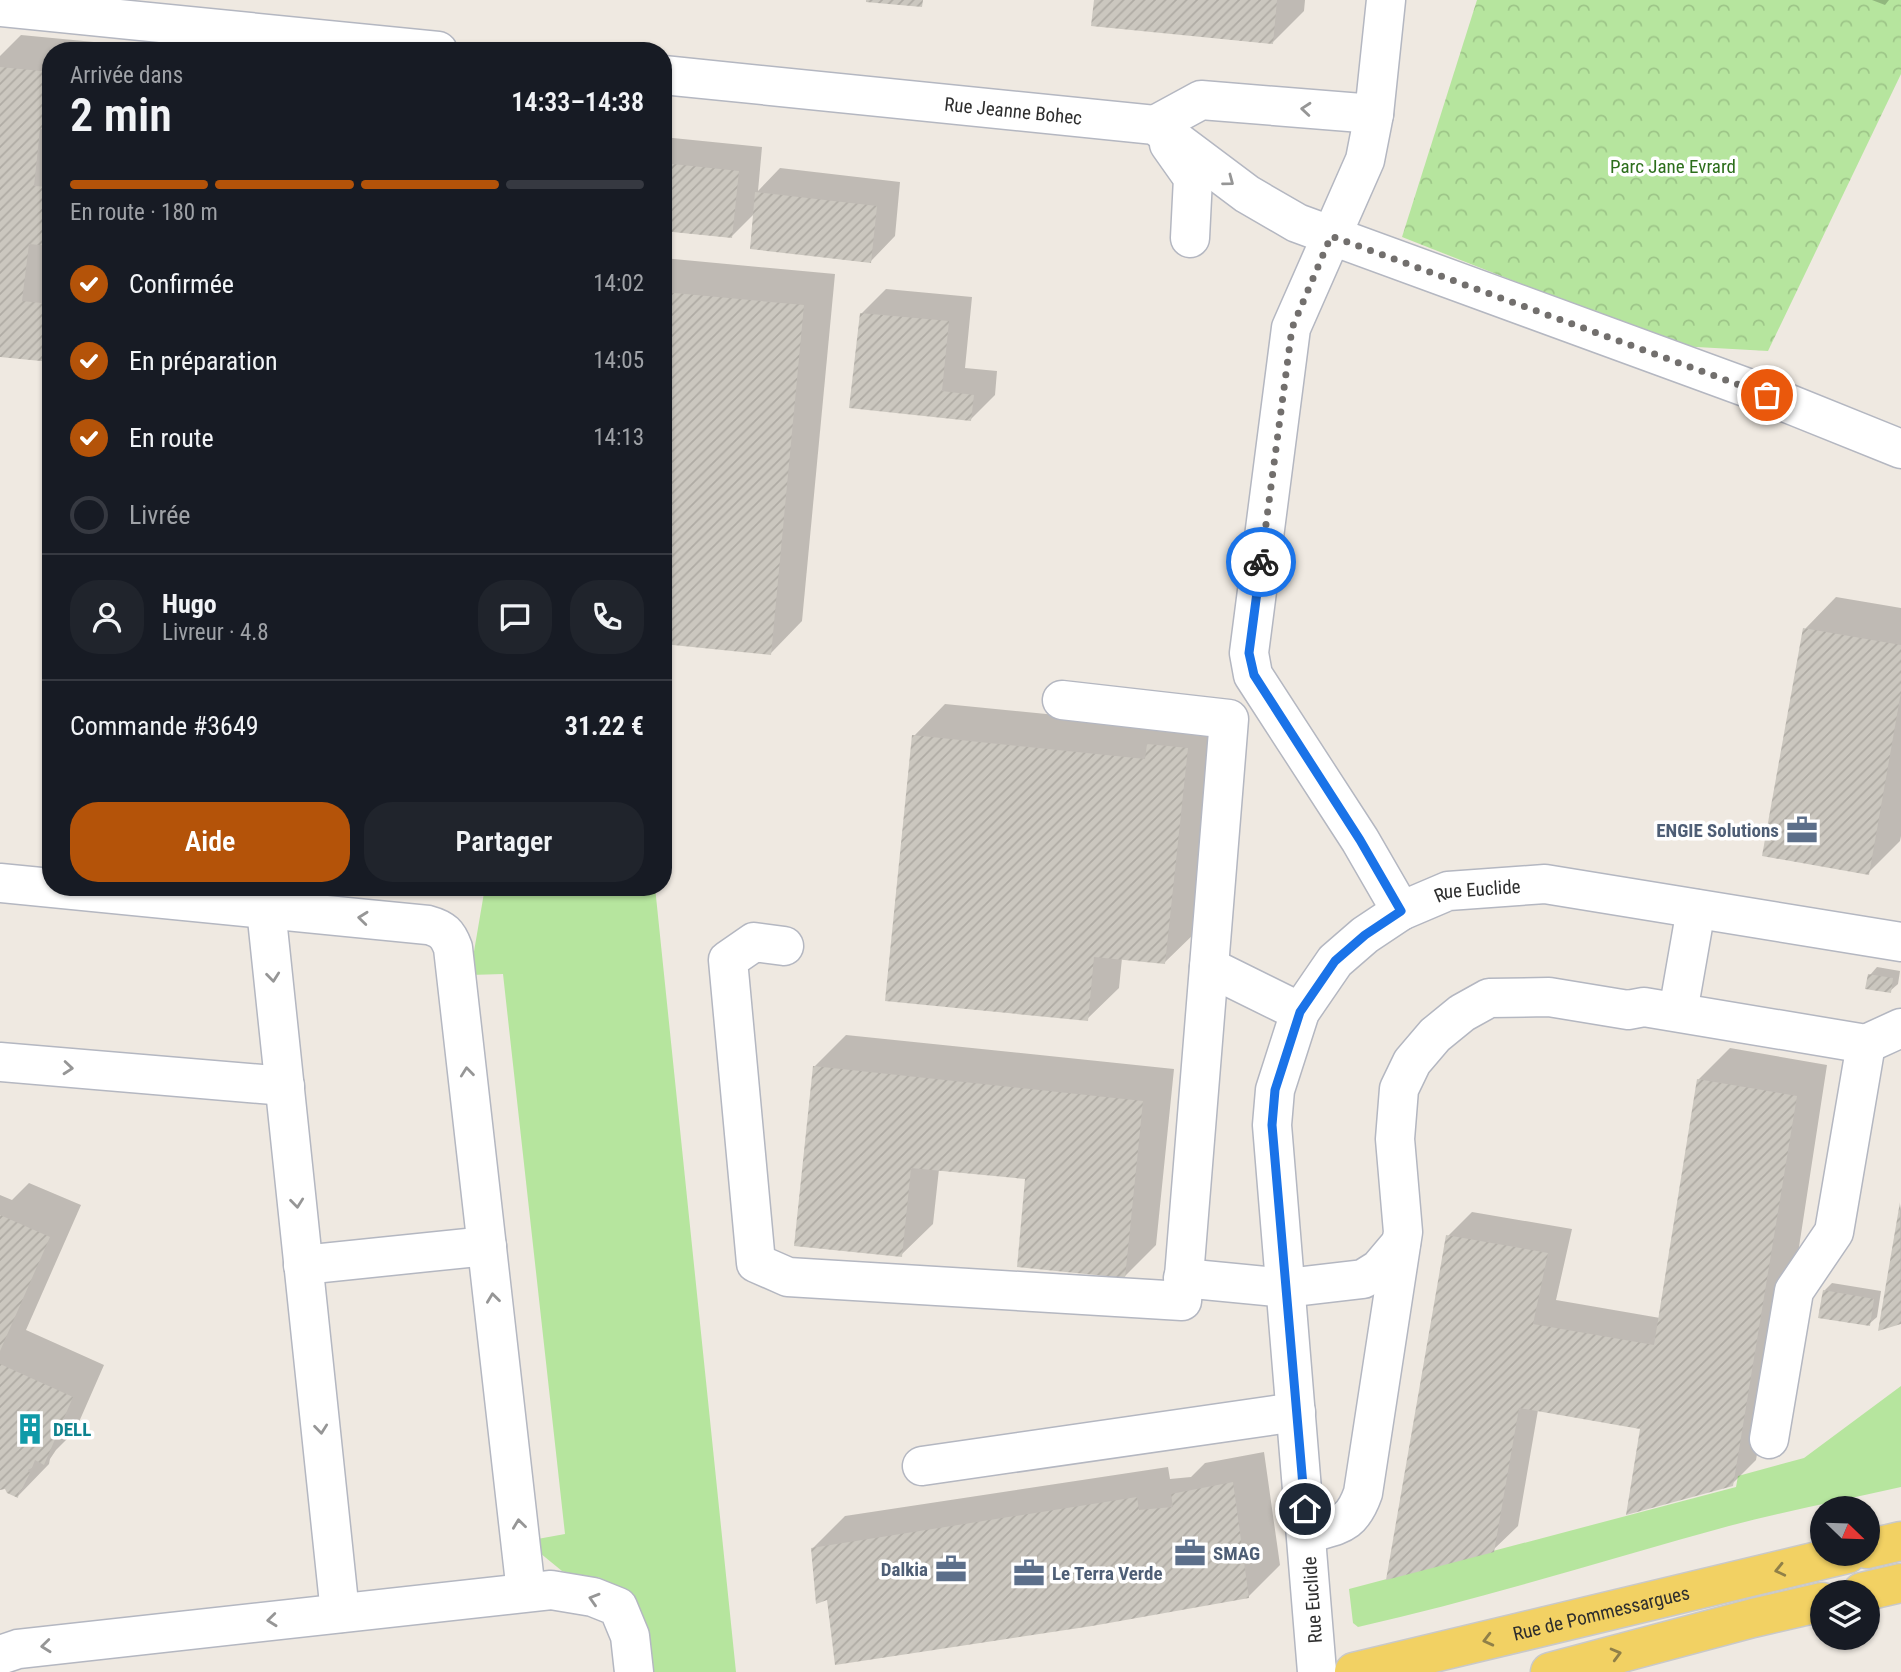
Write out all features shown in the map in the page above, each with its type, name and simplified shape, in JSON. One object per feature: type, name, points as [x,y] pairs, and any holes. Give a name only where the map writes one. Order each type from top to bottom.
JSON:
[{"type":"main road","points":[[1880,1546],[1901,1541]]},
{"type":"main road","name":"Rue de Pommessargues","points":[[1354,1672],[1810,1563]]},
{"type":"main road","points":[[1880,1588],[1901,1583]]},
{"type":"main road","points":[[1550,1672],[1810,1605]]},
{"type":"street","points":[[1386,0],[1374,114],[1365,160],[1292,328],[1249,653],[1254,675],[1360,840],[1401,911]]},
{"type":"street","points":[[0,7],[319,42]]},
{"type":"street","name":"Rue Jeanne Bohec","points":[[672,76],[1155,125]]},
{"type":"street","points":[[1155,125],[1201,100],[1374,114]]},
{"type":"street","points":[[1155,125],[1247,194],[1297,223],[1767,395],[1901,449]]},
{"type":"street","points":[[1155,125],[1193,178],[1190,238]]},
{"type":"street","points":[[784,946],[754,942],[728,960],[756,1263],[788,1277],[1182,1301],[1229,719],[1062,700]]},
{"type":"street","points":[[0,883],[42,887]]},
{"type":"street","name":"Rue Euclide","points":[[1317,1672],[1272,1125],[1275,1090],[1300,1012],[1335,961],[1365,935],[1401,911],[1448,891],[1545,884],[1901,942]]},
{"type":"street","points":[[133,896],[428,925],[441,928],[449,936],[453,948],[526,1592]]},
{"type":"street","points":[[266,909],[340,1613]]},
{"type":"street","points":[[1678,1012],[1696,909]]},
{"type":"street","points":[[1209,967],[1300,1012]]},
{"type":"street","points":[[1307,1534],[1347,1522],[1358,1507],[1363,1493],[1402,1232],[1395,1139],[1399,1089],[1412,1062],[1435,1035],[1462,1013],[1489,998],[1549,997],[1628,1010],[1643,1007],[1678,1012],[1866,1044],[1901,1028]]},
{"type":"street","points":[[1769,1439],[1794,1291],[1834,1232],[1866,1044]]},
{"type":"street","points":[[0,1062],[285,1086]]},
{"type":"street","points":[[1184,1278],[1286,1288],[1363,1279],[1379,1269],[1401,1243]]},
{"type":"street","points":[[303,1265],[487,1246]]},
{"type":"street","points":[[922,1466],[1296,1412]]},
{"type":"street","points":[[0,1655],[18,1649],[551,1590],[583,1595],[618,1607],[630,1636],[634,1672]]},
{"type":"green space","name":"Parc Jane Evrard","points":[[1477,0],[1901,0],[1901,74],[1768,351],[1679,346],[1402,237]]},
{"type":"green space","points":[[483,896],[656,896],[736,1672],[645,1672],[615,1586],[598,1577],[581,1577],[562,1571],[540,1553],[532,1540],[565,1534],[503,974],[470,975]]},
{"type":"green space","points":[[1901,1386],[1901,1487],[1859,1496],[1810,1496],[1810,1506],[1729,1526],[1405,1616],[1358,1627],[1353,1623],[1349,1589],[1736,1487],[1738,1476],[1804,1458]]},
{"type":"building","points":[[866,0],[923,0],[922,7]]},
{"type":"building","points":[[1094,0],[1277,0],[1273,44],[1091,26]]},
{"type":"building","points":[[0,67],[42,71],[42,129],[34,186],[42,186],[42,245],[29,244],[22,301],[42,303],[42,361],[0,357]]},
{"type":"building","points":[[672,164],[739,171],[732,238],[672,232]]},
{"type":"building","points":[[755,192],[877,206],[871,263],[750,249]]},
{"type":"building","points":[[672,293],[804,305],[771,655],[672,645]]},
{"type":"building","points":[[860,313],[949,321],[942,391],[974,395],[971,421],[849,408]]},
{"type":"building","points":[[1803,628],[1901,645],[1901,692],[1869,875],[1762,856]]},
{"type":"building","points":[[912,735],[1145,759],[1147,744],[1188,748],[1165,964],[1094,957],[1088,1021],[885,1001]]},
{"type":"building","points":[[1868,974],[1893,978],[1891,993],[1865,989]]},
{"type":"building","points":[[813,1066],[1143,1101],[1125,1278],[1017,1267],[1025,1179],[911,1168],[902,1257],[794,1246]]},
{"type":"building","points":[[1697,1079],[1797,1096],[1733,1486],[1626,1515],[1640,1429],[1519,1408],[1494,1552],[1386,1580],[1446,1235],[1548,1253],[1533,1324],[1654,1345]]},
{"type":"building","points":[[1900,1202],[1901,1324],[1878,1331]]},
{"type":"building","points":[[0,1215],[50,1237],[0,1351]]},
{"type":"building","points":[[1823,1290],[1874,1299],[1870,1326],[1818,1318]]},
{"type":"building","name":"DELL","points":[[0,1364],[73,1397],[44,1465],[35,1460],[32,1468],[28,1470],[30,1473],[19,1491],[18,1498],[7,1493],[5,1489],[0,1490]]},
{"type":"building","name":"Le Terra Verde","points":[[1233,1482],[1249,1598],[1092,1626],[835,1665],[827,1600],[816,1604],[811,1548],[1137,1497],[1139,1510],[1173,1507],[1171,1494]]},
{"type":"way so far","points":[[1261,562],[1292,328],[1331,236],[1767,395]]},
{"type":"place","name":"ENGIE Solutions","points":[[1802,830]]},
{"type":"place","name":"DELL","points":[[30,1429]]},
{"type":"place","name":"SMAG","points":[[1190,1553]]},
{"type":"place","name":"Dalkia","points":[[951,1569]]},
{"type":"place","name":"Le Terra Verde","points":[[1029,1573]]},
{"type":"route","points":[[1261,562],[1249,653],[1254,675],[1360,840],[1401,911],[1365,935],[1335,961],[1300,1012],[1275,1090],[1272,1125],[1305,1509]]}]
